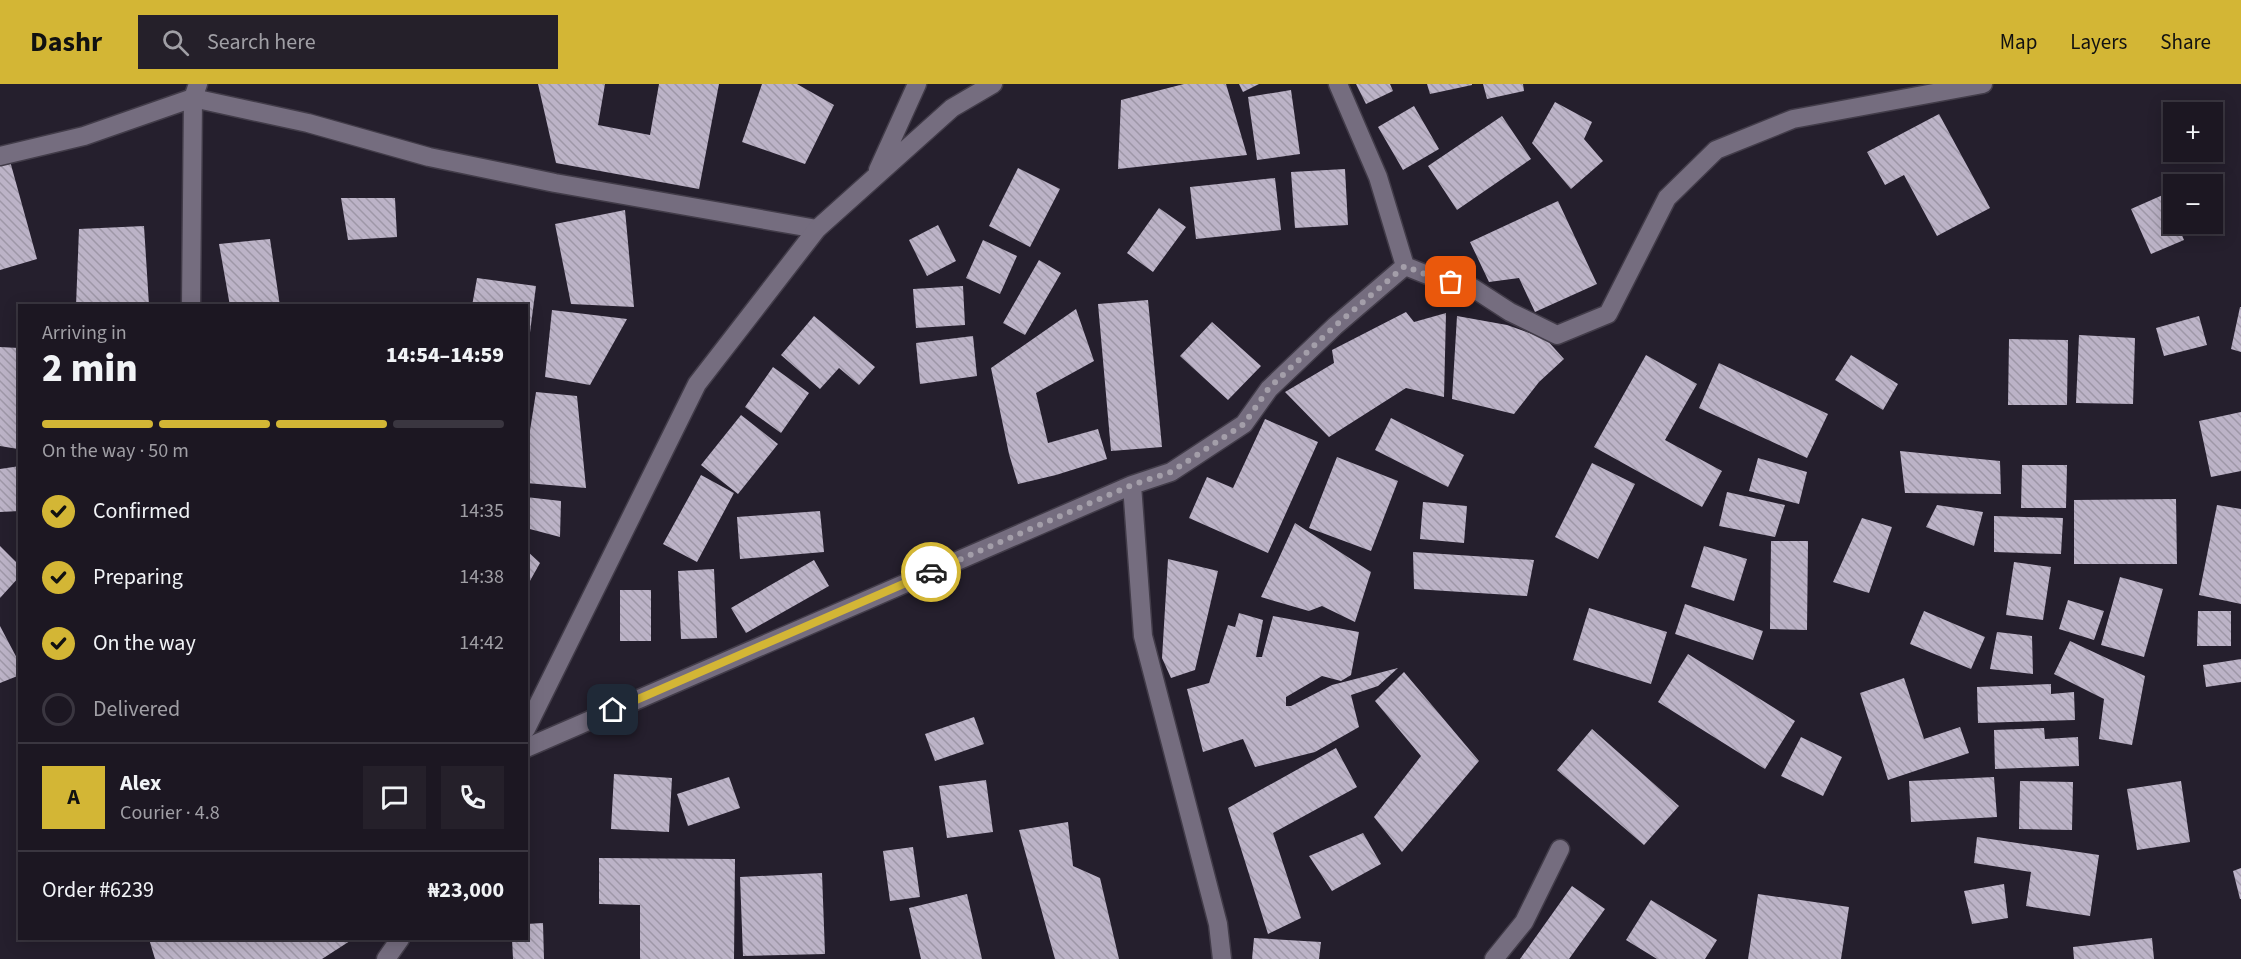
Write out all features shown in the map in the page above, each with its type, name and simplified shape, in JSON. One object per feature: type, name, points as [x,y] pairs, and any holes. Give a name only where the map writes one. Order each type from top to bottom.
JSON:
[{"type":"street","points":[[875,178],[917,84]]},
{"type":"street","points":[[528,725],[697,384],[817,229],[952,108],[993,84]]},
{"type":"street","points":[[1338,84],[1378,177],[1405,266]]},
{"type":"street","points":[[1405,266],[1430,276],[1473,288],[1510,312],[1557,335],[1608,314],[1667,198],[1716,150],[1793,119],[1983,84]]},
{"type":"street","points":[[0,156],[84,136],[196,91],[429,157],[555,183],[817,229]]},
{"type":"street","points":[[191,304],[196,91]]},
{"type":"street","points":[[528,747],[1132,485],[1171,472],[1244,424],[1269,388],[1335,326],[1405,266]]},
{"type":"street","points":[[1132,485],[1143,636],[1218,924],[1222,959]]},
{"type":"street","points":[[1494,959],[1524,922],[1560,849]]},
{"type":"street","points":[[386,959],[399,940]]},
{"type":"building","points":[[538,84],[605,84],[598,125],[650,135],[659,84],[719,84],[699,189],[556,163]]},
{"type":"building","points":[[762,84],[797,84],[834,105],[805,164],[742,142]]},
{"type":"building","points":[[1184,84],[1226,84],[1247,155],[1118,169],[1121,100]]},
{"type":"building","points":[[1239,84],[1259,84],[1243,92]]},
{"type":"building","points":[[1356,84],[1390,84],[1393,91],[1366,104]]},
{"type":"building","points":[[1427,84],[1472,84],[1472,85],[1430,94]]},
{"type":"building","points":[[1483,84],[1523,84],[1524,91],[1487,99]]},
{"type":"building","points":[[1291,90],[1300,154],[1257,160],[1248,97]]},
{"type":"building","points":[[1555,102],[1592,122],[1584,139],[1603,161],[1571,189],[1532,143]]},
{"type":"building","points":[[1414,106],[1439,149],[1403,170],[1378,127]]},
{"type":"building","points":[[1939,114],[1990,208],[1937,236],[1904,175],[1885,185],[1867,152]]},
{"type":"building","points":[[1502,116],[1531,159],[1457,210],[1428,166]]},
{"type":"building","points":[[10,161],[37,259],[0,270],[0,163]]},
{"type":"building","points":[[1018,168],[1060,189],[1030,247],[989,226]]},
{"type":"building","points":[[1345,169],[1348,225],[1295,228],[1291,172]]},
{"type":"building","points":[[1275,178],[1281,230],[1196,239],[1190,187]]},
{"type":"building","points":[[2163,195],[2163,234],[2181,234],[2184,240],[2151,254],[2131,209]]},
{"type":"building","points":[[341,198],[395,198],[397,237],[348,240]]},
{"type":"building","points":[[1558,201],[1597,284],[1535,312],[1519,278],[1489,282],[1470,242]]},
{"type":"building","points":[[1159,208],[1186,227],[1153,272],[1127,253]]},
{"type":"building","points":[[625,210],[634,307],[571,304],[555,224]]},
{"type":"building","points":[[938,225],[956,261],[927,276],[909,240]]},
{"type":"building","points":[[144,226],[149,304],[76,304],[79,229]]},
{"type":"building","points":[[270,239],[280,304],[230,304],[219,244]]},
{"type":"building","points":[[983,240],[1017,256],[1000,294],[966,278]]},
{"type":"building","points":[[1039,260],[1061,273],[1025,335],[1003,323]]},
{"type":"building","points":[[477,278],[536,286],[528,348],[528,304],[472,304]]},
{"type":"building","points":[[963,286],[965,325],[916,328],[913,289]]},
{"type":"building","points":[[1148,300],[1162,447],[1111,451],[1098,304]]},
{"type":"building","points":[[2241,307],[2241,352],[2231,349]]},
{"type":"building","points":[[1076,309],[1094,361],[1036,393],[1048,443],[1098,429],[1107,459],[1018,484],[1009,454],[991,368]]},
{"type":"building","points":[[552,310],[627,319],[590,385],[545,377]]},
{"type":"building","points":[[1406,312],[1414,322],[1446,313],[1444,397],[1406,388],[1329,437],[1285,392],[1334,363],[1332,350]]},
{"type":"building","points":[[814,316],[875,367],[859,385],[839,368],[820,389],[781,355]]},
{"type":"building","points":[[1457,316],[1507,325],[1546,339],[1564,359],[1539,382],[1514,414],[1452,399]]},
{"type":"building","points":[[2199,316],[2207,345],[2164,356],[2156,328]]},
{"type":"building","points":[[1212,322],[1261,366],[1228,400],[1180,356]]},
{"type":"building","points":[[2079,335],[2135,338],[2133,404],[2076,403]]},
{"type":"building","points":[[973,336],[977,376],[920,384],[916,343]]},
{"type":"building","points":[[2009,339],[2068,340],[2067,405],[2008,405]]},
{"type":"building","points":[[0,347],[18,348],[18,449],[0,446]]},
{"type":"building","points":[[1646,355],[1697,384],[1665,440],[1722,471],[1702,507],[1594,447]]},
{"type":"building","points":[[1851,355],[1898,384],[1883,410],[1835,380]]},
{"type":"building","points":[[1719,363],[1828,414],[1807,458],[1699,408]]},
{"type":"building","points":[[773,367],[809,393],[781,433],[745,407]]},
{"type":"building","points":[[536,392],[577,396],[586,488],[528,483],[528,443]]},
{"type":"building","points":[[2241,412],[2241,471],[2211,477],[2199,421]]},
{"type":"building","points":[[741,415],[778,444],[738,494],[701,465]]},
{"type":"building","points":[[1391,418],[1464,455],[1448,487],[1375,450]]},
{"type":"building","points":[[1265,419],[1318,442],[1268,553],[1189,518],[1207,477],[1233,488]]},
{"type":"building","points":[[1900,451],[2000,461],[2001,494],[1905,493]]},
{"type":"building","points":[[1337,457],[1398,481],[1371,551],[1309,528]]},
{"type":"building","points":[[1758,458],[1807,472],[1799,504],[1749,491]]},
{"type":"building","points":[[1592,463],[1635,484],[1598,559],[1555,537]]},
{"type":"building","points":[[2022,465],[2067,465],[2066,508],[2021,508]]},
{"type":"building","points":[[18,466],[18,511],[0,512],[0,469]]},
{"type":"building","points":[[701,475],[734,493],[697,562],[663,544]]},
{"type":"building","points":[[1727,492],[1785,505],[1775,537],[1719,526]]},
{"type":"building","points":[[528,497],[561,501],[560,537],[528,529]]},
{"type":"building","points":[[2176,499],[2177,564],[2074,564],[2074,500]]},
{"type":"building","points":[[1423,502],[1467,506],[1464,543],[1420,539]]},
{"type":"building","points":[[1937,505],[1983,512],[1974,546],[1926,527]]},
{"type":"building","points":[[2217,505],[2241,509],[2241,604],[2199,595]]},
{"type":"building","points":[[820,511],[824,552],[740,559],[737,517]]},
{"type":"building","points":[[1994,516],[2063,518],[2061,554],[1994,552]]},
{"type":"building","points":[[1862,518],[1892,527],[1869,593],[1833,582]]},
{"type":"building","points":[[1295,523],[1371,572],[1355,622],[1322,606],[1309,611],[1261,597]]},
{"type":"building","points":[[1771,541],[1808,541],[1807,630],[1770,629]]},
{"type":"building","points":[[0,546],[18,564],[18,578],[0,598]]},
{"type":"building","points":[[1704,546],[1747,559],[1734,601],[1691,587]]},
{"type":"building","points":[[528,552],[540,563],[528,584]]},
{"type":"building","points":[[1413,552],[1534,560],[1527,596],[1414,589]]},
{"type":"building","points":[[1168,559],[1218,571],[1195,670],[1171,678],[1162,658]]},
{"type":"building","points":[[814,560],[829,586],[746,633],[731,608]]},
{"type":"building","points":[[2014,562],[2051,567],[2043,620],[2006,615]]},
{"type":"building","points":[[714,569],[717,638],[681,639],[678,571]]},
{"type":"building","points":[[2120,577],[2163,589],[2144,657],[2101,645]]},
{"type":"building","points":[[620,590],[651,590],[651,641],[620,641]]},
{"type":"building","points":[[2068,600],[2104,611],[2094,640],[2059,629]]},
{"type":"building","points":[[1685,604],[1763,631],[1753,660],[1675,634]]},
{"type":"building","points":[[1589,608],[1667,632],[1651,684],[1573,660]]},
{"type":"building","points":[[1924,611],[1985,637],[1971,669],[1910,644]]},
{"type":"building","points":[[2198,611],[2231,611],[2231,646],[2197,646]]},
{"type":"building","points":[[1239,613],[1263,620],[1256,657],[1262,657],[1273,616],[1359,632],[1351,675],[1341,681],[1322,676],[1286,697],[1286,706],[1291,706],[1332,685],[1398,668],[1378,686],[1351,695],[1359,727],[1315,752],[1255,767],[1243,739],[1203,752],[1187,689],[1209,683],[1228,625],[1235,627]]},
{"type":"building","points":[[0,626],[18,660],[18,676],[0,683]]},
{"type":"building","points":[[1997,632],[2032,636],[2033,674],[1990,669]]},
{"type":"building","points":[[2070,641],[2145,676],[2132,745],[2099,739],[2104,699],[2054,674]]},
{"type":"building","points":[[1688,654],[1795,721],[1765,769],[1658,702]]},
{"type":"building","points":[[2241,659],[2241,682],[2206,687],[2203,665]]},
{"type":"building","points":[[1404,672],[1479,761],[1402,852],[1374,817],[1421,756],[1375,701]]},
{"type":"building","points":[[1904,678],[1924,739],[1960,727],[1969,753],[1888,780],[1860,693]]},
{"type":"building","points":[[2051,684],[2051,694],[2074,692],[2075,720],[1978,723],[1977,687]]},
{"type":"building","points":[[974,717],[984,744],[935,761],[925,734]]},
{"type":"building","points":[[2044,728],[2045,739],[2078,737],[2079,766],[1995,769],[1994,730]]},
{"type":"building","points":[[1592,729],[1679,806],[1644,845],[1557,770]]},
{"type":"building","points":[[1801,737],[1842,757],[1823,796],[1781,776]]},
{"type":"building","points":[[1336,748],[1357,787],[1273,833],[1301,918],[1268,934],[1228,808]]},
{"type":"building","points":[[614,774],[672,778],[669,832],[611,829]]},
{"type":"building","points":[[729,777],[740,808],[688,826],[677,794]]},
{"type":"building","points":[[1994,777],[1997,817],[1911,822],[1909,781]]},
{"type":"building","points":[[986,780],[993,832],[947,838],[939,786]]},
{"type":"building","points":[[2020,781],[2073,782],[2072,830],[2019,829]]},
{"type":"building","points":[[2181,781],[2190,842],[2137,850],[2127,789]]},
{"type":"building","points":[[1068,822],[1073,866],[1100,878],[1119,959],[1055,959],[1019,830]]},
{"type":"building","points":[[1363,833],[1381,864],[1332,891],[1309,856]]},
{"type":"building","points":[[1977,837],[2099,855],[2090,916],[2026,906],[2031,872],[1974,863]]},
{"type":"building","points":[[913,847],[920,897],[890,901],[883,851]]},
{"type":"building","points":[[599,858],[735,859],[734,959],[640,959],[640,905],[599,904]]},
{"type":"building","points":[[2241,868],[2241,899],[2240,899],[2233,871]]},
{"type":"building","points":[[822,873],[825,954],[743,956],[740,877]]},
{"type":"building","points":[[2004,884],[2008,918],[1972,924],[1964,891]]},
{"type":"building","points":[[1572,886],[1605,909],[1569,959],[1520,959]]},
{"type":"building","points":[[967,894],[982,959],[921,959],[909,908]]},
{"type":"building","points":[[1758,894],[1849,907],[1841,959],[1748,959]]},
{"type":"building","points":[[1651,900],[1717,940],[1705,959],[1657,959],[1626,940]]},
{"type":"building","points":[[543,923],[544,959],[513,959],[512,940],[528,940],[528,924]]},
{"type":"building","points":[[1254,938],[1321,942],[1319,959],[1252,959]]},
{"type":"building","points":[[2152,938],[2154,959],[2074,959],[2073,947]]},
{"type":"building","points":[[149,940],[351,940],[322,959],[155,959]]},
{"type":"way so far","points":[[931,572],[1132,485],[1171,472],[1244,424],[1269,388],[1335,326],[1405,266],[1451,282]]},
{"type":"route","points":[[613,710],[931,572]]}]
